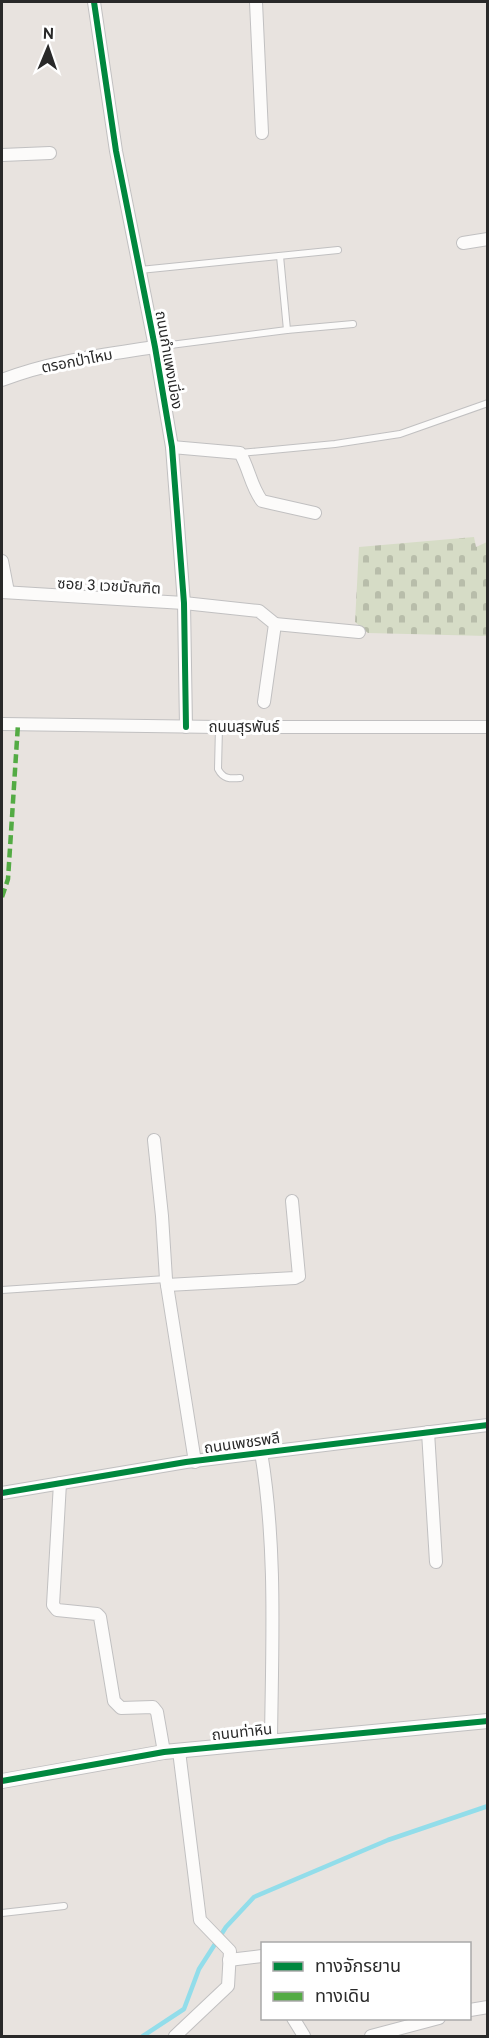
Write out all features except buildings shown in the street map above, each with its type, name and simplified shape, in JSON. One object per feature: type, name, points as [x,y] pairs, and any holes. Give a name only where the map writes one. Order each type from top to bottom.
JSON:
[{"type":"street","name":"ถนนกำแพงเมี่อง","points":[[94,2],[116,152],[155,347],[172,447],[184,603],[186,727]]},
{"type":"street","points":[[256,2],[262,133]]},
{"type":"street","points":[[2,155],[50,153]]},
{"type":"street","points":[[463,243],[488,239]]},
{"type":"street","name":"ตรอกป่าไหม","points":[[2,380],[60,362],[155,347]]},
{"type":"street","points":[[172,447],[240,453],[248,466],[253,487],[262,501],[315,513]]},
{"type":"street","points":[[2,561],[5,592]]},
{"type":"street","name":"ซอย 3 เวชบัณฑิต","points":[[5,592],[184,603],[259,611],[275,624]]},
{"type":"street","points":[[264,702],[275,624],[359,632]]},
{"type":"street","name":"ถนนสุรพันธ์","points":[[2,724],[186,727],[488,727]]},
{"type":"street","points":[[154,1140],[167,1282],[195,1462]]},
{"type":"street","points":[[167,1282],[295,1278],[299,1276],[292,1201]]},
{"type":"street","name":"ถนนเพชรพลี","points":[[2,1493],[261,1452],[488,1425]]},
{"type":"street","points":[[428,1432],[436,1562]]},
{"type":"street","points":[[261,1452],[269,1510],[272,1563],[271,1741]]},
{"type":"street","points":[[60,1483],[53,1605],[57,1610],[97,1614],[100,1617],[114,1701],[121,1708],[153,1707],[157,1712],[164,1752]]},
{"type":"street","name":"ถนนท่าหิน","points":[[2,1780],[164,1752],[488,1721]]},
{"type":"street","points":[[179,1751],[200,1920],[230,1955],[228,1986],[182,2034]]},
{"type":"street","points":[[230,1955],[261,1956]]},
{"type":"street","points":[[471,2010],[488,2007]]},
{"type":"street","points":[[294,2020],[304,2037]]},
{"type":"street","points":[[370,2037],[435,2020]]},
{"type":"lane","points":[[139,270],[338,250]]},
{"type":"lane","points":[[280,256],[287,330]]},
{"type":"lane","points":[[155,347],[353,324]]},
{"type":"lane","points":[[240,453],[335,444],[400,434],[488,403]]},
{"type":"lane","points":[[219,727],[218,769],[229,779],[240,778]]},
{"type":"lane","points":[[2,1290],[167,1282]]},
{"type":"lane","points":[[2,1913],[64,1906]]},
{"type":"green space","points":[[474,537],[476,547],[487,542],[487,636],[368,633],[355,622],[359,547]]},
{"type":"waterway","points":[[143,2036],[184,2009],[199,1969],[226,1927],[254,1897],[388,1840],[488,1806]]},
{"type":"marked path","points":[[2,897],[8,879],[18,724]]},
{"type":"cycle path","points":[[94,2],[116,151],[155,347],[172,447],[184,603],[186,727]]},
{"type":"cycle path","points":[[2,1493],[186,1462],[488,1425]]},
{"type":"cycle path","points":[[2,1781],[164,1752],[488,1721]]}]
